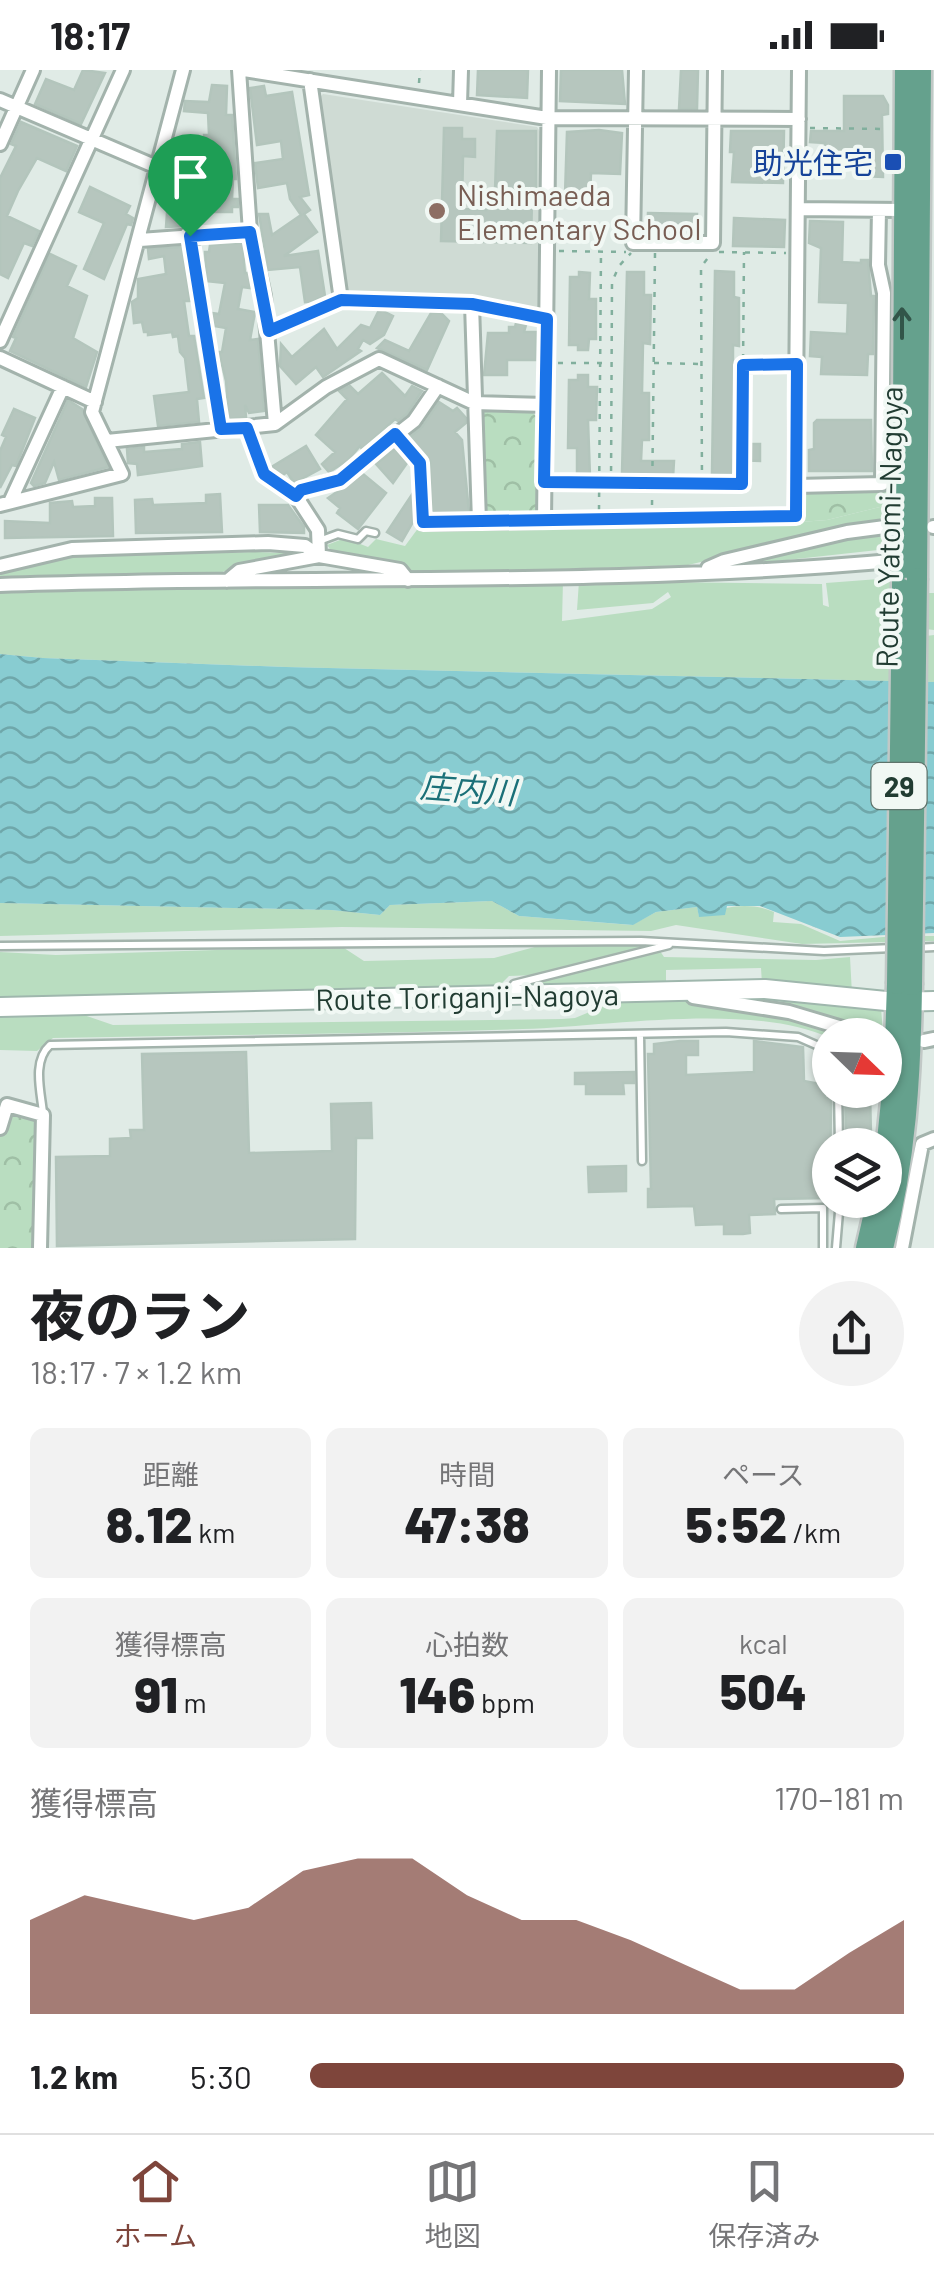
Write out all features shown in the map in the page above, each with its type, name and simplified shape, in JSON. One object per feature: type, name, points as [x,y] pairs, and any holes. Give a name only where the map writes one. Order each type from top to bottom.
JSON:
[{"type":"main road","name":"Route Yatomi-Nagoya","points":[[905,70],[920,126]]},
{"type":"main road","name":"Route Yatomi-Nagoya","points":[[904,993],[921,70]]},
{"type":"main road","name":"Route Toriganji-Nagoya","points":[[0,1007],[765,989],[904,993],[934,1001]]},
{"type":"main road","name":"29","points":[[889,1128],[904,993]]},
{"type":"main road","name":"29","points":[[884,1248],[907,1117],[904,993]]},
{"type":"main road","points":[[866,1248],[873,1218]]},
{"type":"street","points":[[0,144],[33,70]]},
{"type":"street","points":[[0,341],[123,70]]},
{"type":"street","points":[[5,503],[122,474],[92,412],[183,70]]},
{"type":"street","points":[[275,424],[269,331],[250,232],[242,70],[547,118],[799,123]]},
{"type":"street","points":[[460,104],[461,70]]},
{"type":"street","points":[[544,520],[549,70]]},
{"type":"street","points":[[636,70],[632,243],[713,243],[715,70]]},
{"type":"street","points":[[395,434],[420,463],[423,522],[796,516],[799,70]]},
{"type":"street","points":[[310,80],[341,300]]},
{"type":"street","points":[[0,100],[158,168]]},
{"type":"street","points":[[798,209],[919,214]]},
{"type":"street","points":[[796,486],[882,484],[884,293],[878,264],[879,210]]},
{"type":"street","points":[[140,240],[250,232]]},
{"type":"street","points":[[190,236],[221,429]]},
{"type":"street","points":[[269,331],[341,300],[472,304],[547,319]]},
{"type":"street","points":[[472,304],[479,522]]},
{"type":"street","points":[[0,358],[95,402]]},
{"type":"street","points":[[107,441],[275,424],[326,387],[379,359],[474,403],[546,406]]},
{"type":"street","points":[[296,496],[301,490],[340,480],[414,421],[438,386]]},
{"type":"street","points":[[5,503],[63,387]]},
{"type":"street","points":[[247,428],[264,474],[296,496],[318,530],[318,549]]},
{"type":"street","points":[[702,571],[759,553],[885,527]]},
{"type":"street","points":[[0,566],[72,548],[268,543],[305,546],[400,570],[408,580]]},
{"type":"street","points":[[227,581],[239,571],[318,549]]},
{"type":"street","points":[[0,585],[914,570]]},
{"type":"street","points":[[656,991],[812,1019]]},
{"type":"street","points":[[0,1128],[7,1105],[43,1114],[40,1248]]},
{"type":"street","points":[[902,1248],[922,1144],[934,1139]]},
{"type":"lane","points":[[318,549],[338,534],[358,539],[366,530],[375,532]]},
{"type":"lane","points":[[0,946],[378,940],[680,942],[824,951],[934,947]]},
{"type":"lane","points":[[510,994],[514,984],[680,942]]},
{"type":"lane","points":[[43,1114],[39,1068],[44,1051],[50,1046],[775,1033],[812,1044]]},
{"type":"lane","points":[[640,1035],[642,1161]]},
{"type":"lane","points":[[781,1209],[822,1208],[823,1248]]},
{"type":"lane","points":[[836,1248],[838,1218]]},
{"type":"path","points":[[419,98],[420,70]]},
{"type":"path","points":[[799,123],[920,126]]},
{"type":"path","points":[[599,520],[601,252]]},
{"type":"path","points":[[611,484],[612,282],[619,266],[632,252]]},
{"type":"path","points":[[651,518],[655,252]]},
{"type":"path","points":[[702,484],[701,267],[713,252]]},
{"type":"path","points":[[544,482],[742,484],[744,252]]},
{"type":"path","points":[[546,363],[612,363]]},
{"type":"path","points":[[654,363],[701,364]]},
{"type":"path","points":[[743,365],[797,364]]},
{"type":"shaded area","name":"Nishimaeda Elementary School","points":[[323,94],[537,127],[541,133],[539,306],[535,309],[472,296],[350,293],[346,289],[316,101]]},
{"type":"green space","points":[[485,408],[531,411],[537,417],[537,508],[533,513],[492,514],[486,510],[480,413]]},
{"type":"green space","points":[[888,490],[888,505],[827,520],[800,522],[800,497],[805,492]]},
{"type":"green space","points":[[888,505],[887,521],[688,565],[424,574],[333,553],[327,545],[345,538],[368,547],[376,539],[405,546],[419,527],[800,522],[827,520]]},
{"type":"green space","points":[[887,532],[887,549],[723,567]]},
{"type":"green space","points":[[308,554],[213,576],[0,579],[0,570],[73,555]]},
{"type":"green space","points":[[892,578],[892,593],[934,593],[934,630],[893,625],[909,638],[934,635],[934,682],[286,667],[0,654],[0,591],[563,581],[562,621],[652,609],[671,597],[668,592],[653,603],[577,610],[579,581],[822,584],[823,605],[829,607],[826,583]]},
{"type":"green space","points":[[492,901],[519,916],[632,925],[656,912],[697,907],[699,916],[745,906],[774,912],[773,922],[801,924],[840,941],[934,936],[934,941],[802,944],[676,925],[651,931],[342,927],[0,936],[0,903],[331,910],[380,915],[390,905]]},
{"type":"green space","points":[[542,945],[655,945],[538,975],[509,976],[499,986],[0,997],[0,952],[56,955],[341,946],[364,961],[494,958]]},
{"type":"green space","points":[[660,951],[664,957],[850,957],[852,994],[762,984],[761,968],[666,970],[666,985],[536,985]]},
{"type":"green space","points":[[758,994],[881,1008],[882,1018],[829,1018]]},
{"type":"green space","points":[[628,996],[655,996],[736,1006],[812,1026],[812,1032],[761,1021],[680,1019],[523,1029],[53,1038],[37,1051],[0,1050],[0,1013],[78,1013],[113,1025],[575,1018]]},
{"type":"green space","points":[[8,1111],[35,1115],[40,1121],[35,1248],[0,1248],[0,1137]]},
{"type":"water","name":"庄内川","points":[[0,654],[286,667],[934,682],[934,933],[840,937],[760,906],[727,906],[725,915],[699,917],[697,907],[656,912],[633,925],[519,916],[492,901],[390,905],[380,915],[331,910],[0,903]]},
{"type":"building","points":[[83,70],[105,73],[81,124],[35,104],[46,79],[74,90]]},
{"type":"building","points":[[478,70],[528,70],[527,98],[477,95]]},
{"type":"building","points":[[561,70],[622,70],[625,104],[560,101]]},
{"type":"building","points":[[681,70],[698,70],[697,109],[679,109]]},
{"type":"building","points":[[212,85],[227,86],[226,115],[232,115],[236,179],[232,199],[238,199],[238,207],[232,207],[232,212],[212,212],[212,148],[204,148],[204,135],[209,135],[208,113],[184,111],[185,101],[209,102]]},
{"type":"building","points":[[264,86],[266,96],[292,92],[309,195],[300,197],[310,210],[304,214],[317,232],[284,256],[318,251],[325,296],[314,301],[305,302],[300,267],[268,270],[259,214],[268,214],[272,235],[301,215],[290,199],[287,183],[258,188],[255,163],[283,159],[281,141],[257,145],[250,88]]},
{"type":"building","points":[[844,96],[883,96],[888,105],[888,114],[882,115],[883,177],[861,176],[861,170],[851,170],[852,157],[824,156],[825,143],[810,142],[811,131],[844,131]]},
{"type":"building","points":[[21,122],[77,146],[66,171],[37,158],[18,191],[7,216],[39,231],[32,246],[24,243],[8,278],[0,274],[0,178],[16,146],[11,144]]},
{"type":"building","points":[[444,128],[462,128],[462,139],[475,139],[475,157],[463,156],[462,209],[486,210],[486,190],[495,191],[497,131],[536,131],[531,243],[441,241]]},
{"type":"building","points":[[731,131],[784,131],[783,183],[732,182]]},
{"type":"building","points":[[567,132],[622,133],[620,174],[591,173],[590,197],[565,195]]},
{"type":"building","points":[[90,187],[130,206],[126,214],[133,218],[104,279],[84,269],[104,223],[79,212]]},
{"type":"building","points":[[168,199],[184,201],[184,208],[189,209],[188,226],[166,227]]},
{"type":"building","points":[[648,213],[697,214],[696,233],[647,233]]},
{"type":"building","points":[[734,218],[785,220],[784,247],[733,246]]},
{"type":"building","points":[[810,221],[843,222],[842,262],[868,260],[874,296],[873,354],[868,354],[867,375],[821,374],[822,357],[810,356],[811,332],[847,334],[848,303],[819,302],[821,248],[809,243]]},
{"type":"building","points":[[242,243],[250,288],[242,287],[238,309],[255,312],[250,340],[258,339],[264,411],[249,413],[245,405],[246,417],[229,419],[219,352],[226,328],[214,326],[212,313],[219,314],[225,283],[207,281],[205,252],[209,252],[210,245]]},
{"type":"building","points":[[182,247],[190,301],[184,301],[189,336],[194,336],[204,398],[197,399],[199,422],[158,426],[154,396],[189,392],[185,358],[178,336],[173,337],[172,332],[148,335],[142,322],[134,323],[132,302],[138,298],[138,279],[166,274],[164,256],[149,259],[148,249]]},
{"type":"building","points":[[50,254],[76,266],[67,286],[87,296],[73,338],[97,352],[86,387],[10,351]]},
{"type":"building","points":[[715,271],[734,272],[734,297],[739,298],[739,346],[733,345],[733,394],[739,394],[738,444],[760,444],[760,461],[732,460],[732,477],[712,473]]},
{"type":"building","points":[[579,272],[590,273],[589,299],[596,299],[596,339],[589,339],[588,350],[569,345],[570,277],[579,277]]},
{"type":"building","points":[[627,272],[644,272],[644,295],[651,295],[650,344],[643,343],[642,393],[649,393],[649,440],[642,440],[641,461],[674,461],[673,478],[622,473]]},
{"type":"building","points":[[378,312],[393,316],[384,335],[370,344],[363,340],[358,349],[361,351],[323,377],[316,367],[296,384],[280,366],[281,344],[292,357],[324,329],[337,349],[361,325],[370,328]]},
{"type":"building","points":[[431,313],[441,313],[449,321],[427,370],[377,348],[385,340],[409,351]]},
{"type":"building","points":[[516,323],[526,325],[524,332],[536,332],[536,360],[507,360],[507,375],[484,375],[488,333],[509,333],[509,327]]},
{"type":"building","points":[[382,373],[405,396],[412,386],[422,391],[407,414],[395,419],[329,472],[322,464],[335,452],[316,435],[347,399],[339,391],[350,386],[358,394]]},
{"type":"building","points":[[578,375],[588,375],[588,387],[597,387],[596,420],[588,420],[590,477],[577,477],[577,448],[568,448],[569,380],[578,380]]},
{"type":"building","points":[[68,400],[82,409],[108,467],[59,480],[54,462],[45,483],[34,486],[31,483]]},
{"type":"building","points":[[439,402],[453,411],[457,408],[466,418],[466,423],[455,432],[462,440],[469,512],[432,513],[430,461],[410,437]]},
{"type":"building","points":[[14,409],[35,418],[16,466],[12,465],[0,488],[0,451],[6,437],[2,435]]},
{"type":"building","points":[[817,420],[871,420],[872,471],[809,471],[809,450],[814,449]]},
{"type":"building","points":[[200,442],[202,466],[138,475],[137,464],[128,463],[127,449],[182,449],[182,444]]},
{"type":"building","points":[[306,446],[320,469],[294,483],[287,472],[283,475],[274,469],[273,466]]},
{"type":"building","points":[[395,449],[407,463],[393,483],[376,464]]},
{"type":"building","points":[[363,474],[386,493],[358,529],[337,513],[340,508],[328,498]]},
{"type":"building","points":[[220,494],[222,532],[136,533],[135,500],[152,499],[153,505],[206,503],[206,495]]},
{"type":"building","points":[[411,496],[413,522],[402,541],[387,532]]},
{"type":"building","points":[[95,498],[112,498],[113,536],[5,538],[5,521],[50,523],[50,503],[72,501],[73,507],[95,506]]},
{"type":"building","points":[[259,505],[288,505],[304,533],[260,532]]},
{"type":"building","points":[[698,1041],[698,1055],[686,1055],[686,1075],[754,1072],[754,1041],[803,1047],[804,1081],[812,1083],[812,1108],[831,1108],[831,1128],[812,1128],[812,1198],[774,1199],[775,1214],[749,1215],[750,1233],[743,1234],[724,1234],[724,1224],[696,1225],[694,1206],[648,1207],[648,1054],[654,1054],[654,1044]]},
{"type":"building","points":[[246,1052],[249,1153],[332,1151],[331,1104],[371,1103],[372,1138],[356,1138],[355,1239],[57,1246],[56,1157],[110,1156],[110,1139],[131,1138],[130,1130],[144,1130],[142,1054]]},
{"type":"building","points":[[634,1072],[634,1083],[623,1083],[624,1094],[586,1094],[586,1084],[575,1084],[575,1073]]},
{"type":"building","points":[[845,1108],[870,1108],[871,1128],[846,1128]]},
{"type":"building","points":[[626,1166],[626,1191],[589,1192],[588,1167]]},
{"type":"place","name":"助光住宅","points":[[893,162]]},
{"type":"place","name":"Nishimaeda Elementary School","points":[[437,211]]},
{"type":"route","points":[[250,232],[269,331],[341,300],[472,304],[547,319],[544,482],[742,484],[743,365],[797,364],[796,516],[423,522],[420,463],[395,434],[340,480],[301,490],[296,496],[264,474],[247,428],[221,429],[190,236],[250,232]]}]
